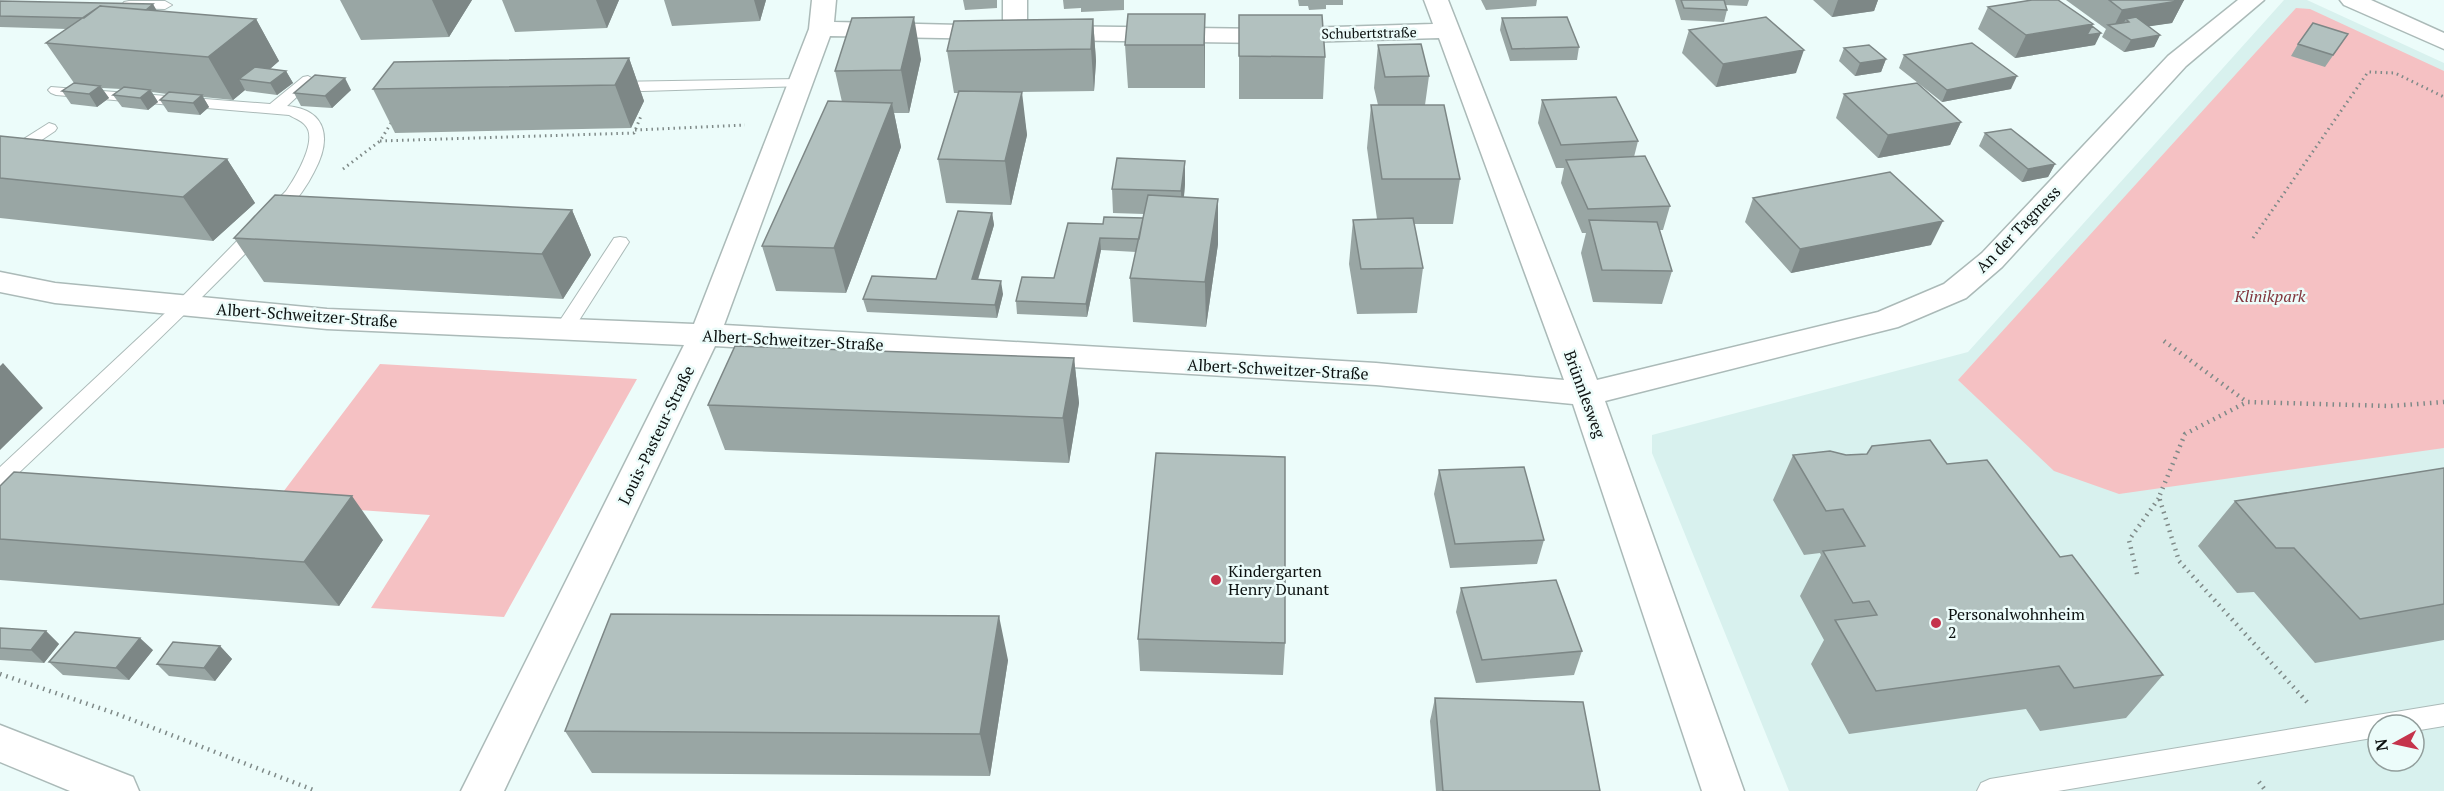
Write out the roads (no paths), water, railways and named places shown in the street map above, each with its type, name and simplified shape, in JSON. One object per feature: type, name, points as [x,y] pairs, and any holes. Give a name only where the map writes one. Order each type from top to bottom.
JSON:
[{"type":"street","points":[[1015,0],[1015,33]]},
{"type":"street","name":"Brünnlesweg","points":[[1436,0],[1586,394],[1723,791]]},
{"type":"street","name":"An der Tagmess","points":[[1586,394],[1887,320],[1955,291],[1992,260],[2177,61],[2252,0]]},
{"type":"street","points":[[2352,0],[2444,42]]},
{"type":"street","name":"Schubertstraße","points":[[823,14],[1015,33],[1267,36],[1448,31]]},
{"type":"street","name":"Louis-Pasteur-Straße","points":[[489,789],[705,335],[801,83],[823,14]]},
{"type":"street","name":"Albert-Schweitzer-Straße","points":[[0,282],[55,293],[327,319],[705,335],[1376,374],[1586,394]]},
{"type":"street","points":[[0,743],[118,791]]},
{"type":"lane","points":[[120,5],[165,6]]},
{"type":"lane","points":[[274,109],[308,80]]},
{"type":"lane","points":[[597,87],[801,83]]},
{"type":"lane","points":[[0,479],[184,305],[298,186],[317,145],[316,130],[310,120],[292,111],[56,90]]},
{"type":"lane","points":[[0,161],[49,128]]},
{"type":"lane","points":[[564,329],[620,242]]},
{"type":"lane","points":[[1990,791],[2444,715]]},
{"type":"place","name":"Kindergarten Henry Dunant","points":[[1216,580]]},
{"type":"place","name":"Personalwohnheim 2","points":[[1936,623]]},
{"type":"park label","name":"Klinikpark","points":[[2270,296]]}]
